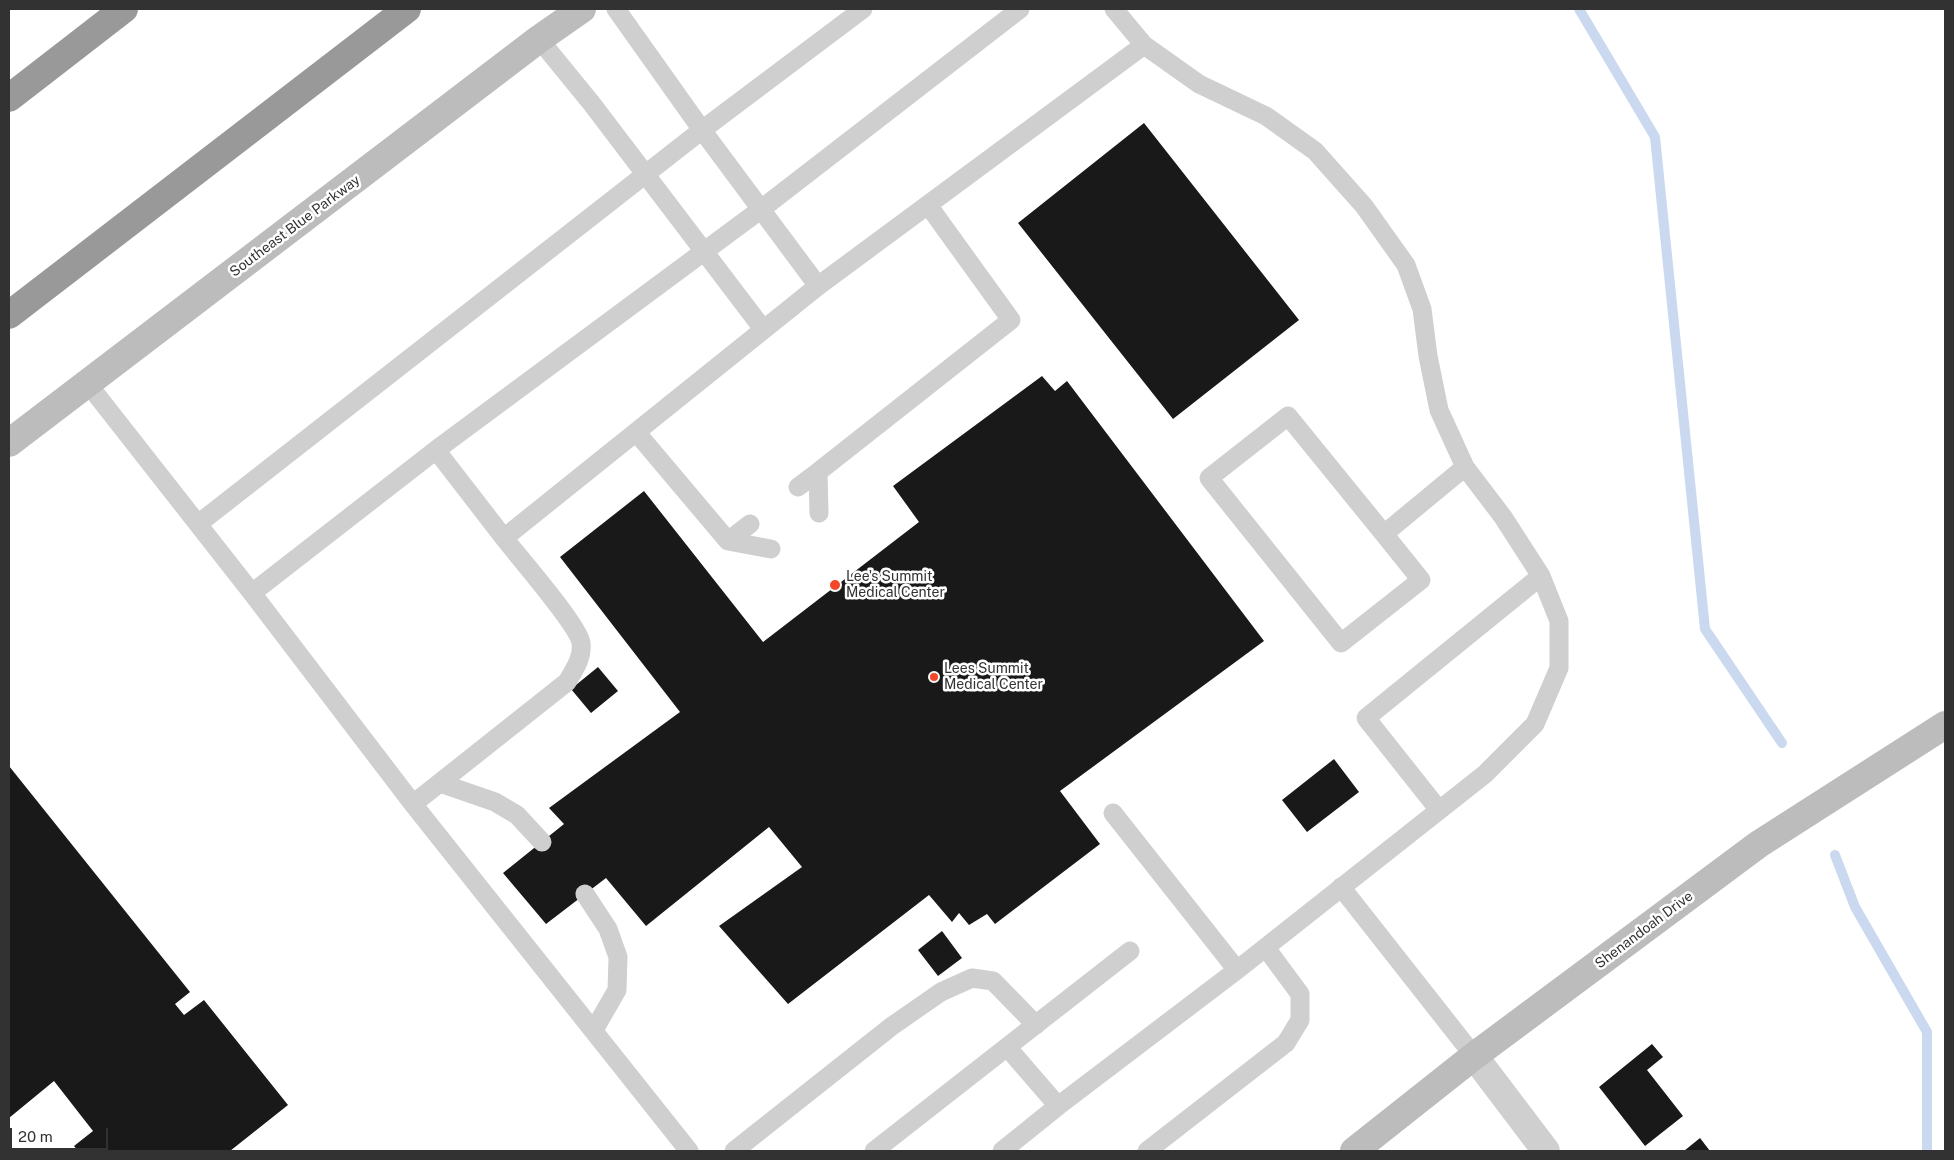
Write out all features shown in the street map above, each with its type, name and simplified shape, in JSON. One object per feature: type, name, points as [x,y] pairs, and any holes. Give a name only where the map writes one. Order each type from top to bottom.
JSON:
[{"type":"highway","points":[[9,98],[124,9]]},
{"type":"highway","points":[[9,315],[407,9]]},
{"type":"street","name":"Southeast Blue Parkway","points":[[9,443],[539,39],[582,9]]},
{"type":"street","name":"Shenandoah Drive","points":[[1354,1151],[1474,1056],[1759,844],[1945,724]]},
{"type":"street","points":[[1474,1056],[1546,1151]]},
{"type":"lane","points":[[616,9],[760,210],[818,286]]},
{"type":"lane","points":[[198,524],[645,174],[863,9]]},
{"type":"lane","points":[[252,593],[436,450],[760,210],[1020,9]]},
{"type":"lane","points":[[1002,1151],[1058,1106],[1266,948],[1485,774],[1534,724],[1559,668],[1559,621],[1541,576],[1503,517],[1465,468],[1439,410],[1428,356],[1422,309],[1406,264],[1364,206],[1315,151],[1266,116],[1199,84],[1144,45],[1114,9]]},
{"type":"lane","points":[[539,39],[592,104],[763,329]]},
{"type":"lane","points":[[504,538],[818,286],[1144,45]]},
{"type":"lane","points":[[798,488],[1011,320],[928,205]]},
{"type":"lane","points":[[88,384],[252,593],[413,804],[689,1151]]},
{"type":"lane","points":[[1288,416],[1384,534],[1421,580],[1341,643],[1209,478],[1288,416]]},
{"type":"lane","points":[[636,432],[728,541],[771,549]]},
{"type":"lane","points":[[413,804],[567,682],[579,663],[581,642],[572,624],[436,450]]},
{"type":"lane","points":[[1384,534],[1465,468]]},
{"type":"lane","points":[[818,472],[819,513]]},
{"type":"lane","points":[[728,541],[750,524]]},
{"type":"lane","points":[[1439,810],[1366,718],[1541,576]]},
{"type":"lane","points":[[440,783],[495,802],[517,815],[542,842]]},
{"type":"lane","points":[[1113,813],[1237,970]]},
{"type":"lane","points":[[1341,888],[1474,1056]]},
{"type":"lane","points":[[585,894],[608,929],[618,957],[618,990],[594,1030]]},
{"type":"lane","points":[[1147,1151],[1286,1043],[1300,1020],[1300,994],[1266,948]]},
{"type":"lane","points":[[874,1151],[1130,951]]},
{"type":"lane","points":[[734,1151],[892,1026],[941,992],[972,978],[993,981],[1036,1024]]},
{"type":"lane","points":[[1008,1047],[1058,1106]]},
{"type":"building","points":[[1144,123],[1299,320],[1173,419],[1018,223]]},
{"type":"building","name":"Lees Summit Medical Center","points":[[1042,376],[1055,391],[1067,381],[1264,641],[1060,791],[1100,844],[995,924],[987,914],[969,925],[959,913],[952,922],[929,895],[788,1004],[719,926],[802,867],[769,827],[646,926],[606,878],[546,924],[503,873],[564,824],[549,808],[680,712],[560,557],[644,491],[763,642],[919,522],[893,486]]},
{"type":"building","points":[[598,667],[618,691],[591,713],[571,689]]},
{"type":"building","points":[[1334,759],[1359,792],[1307,832],[1282,800]]},
{"type":"building","points":[[9,766],[190,992],[175,1004],[184,1015],[204,1000],[288,1105],[230,1151],[78,1151],[74,1146],[93,1131],[54,1081],[9,1118]]},
{"type":"building","points":[[942,931],[962,958],[938,976],[918,950]]},
{"type":"building","points":[[1652,1044],[1663,1057],[1647,1070],[1683,1116],[1645,1146],[1599,1087]]},
{"type":"building","points":[[1700,1138],[1710,1151],[1684,1151]]},
{"type":"waterway","points":[[1579,9],[1655,137],[1705,629],[1782,743]]},
{"type":"waterway","points":[[1835,855],[1855,907],[1927,1032],[1927,1151]]},
{"type":"place","name":"Lee's Summit Medical Center","points":[[835,585]]},
{"type":"place","name":"Lees Summit Medical Center","points":[[934,677]]}]
